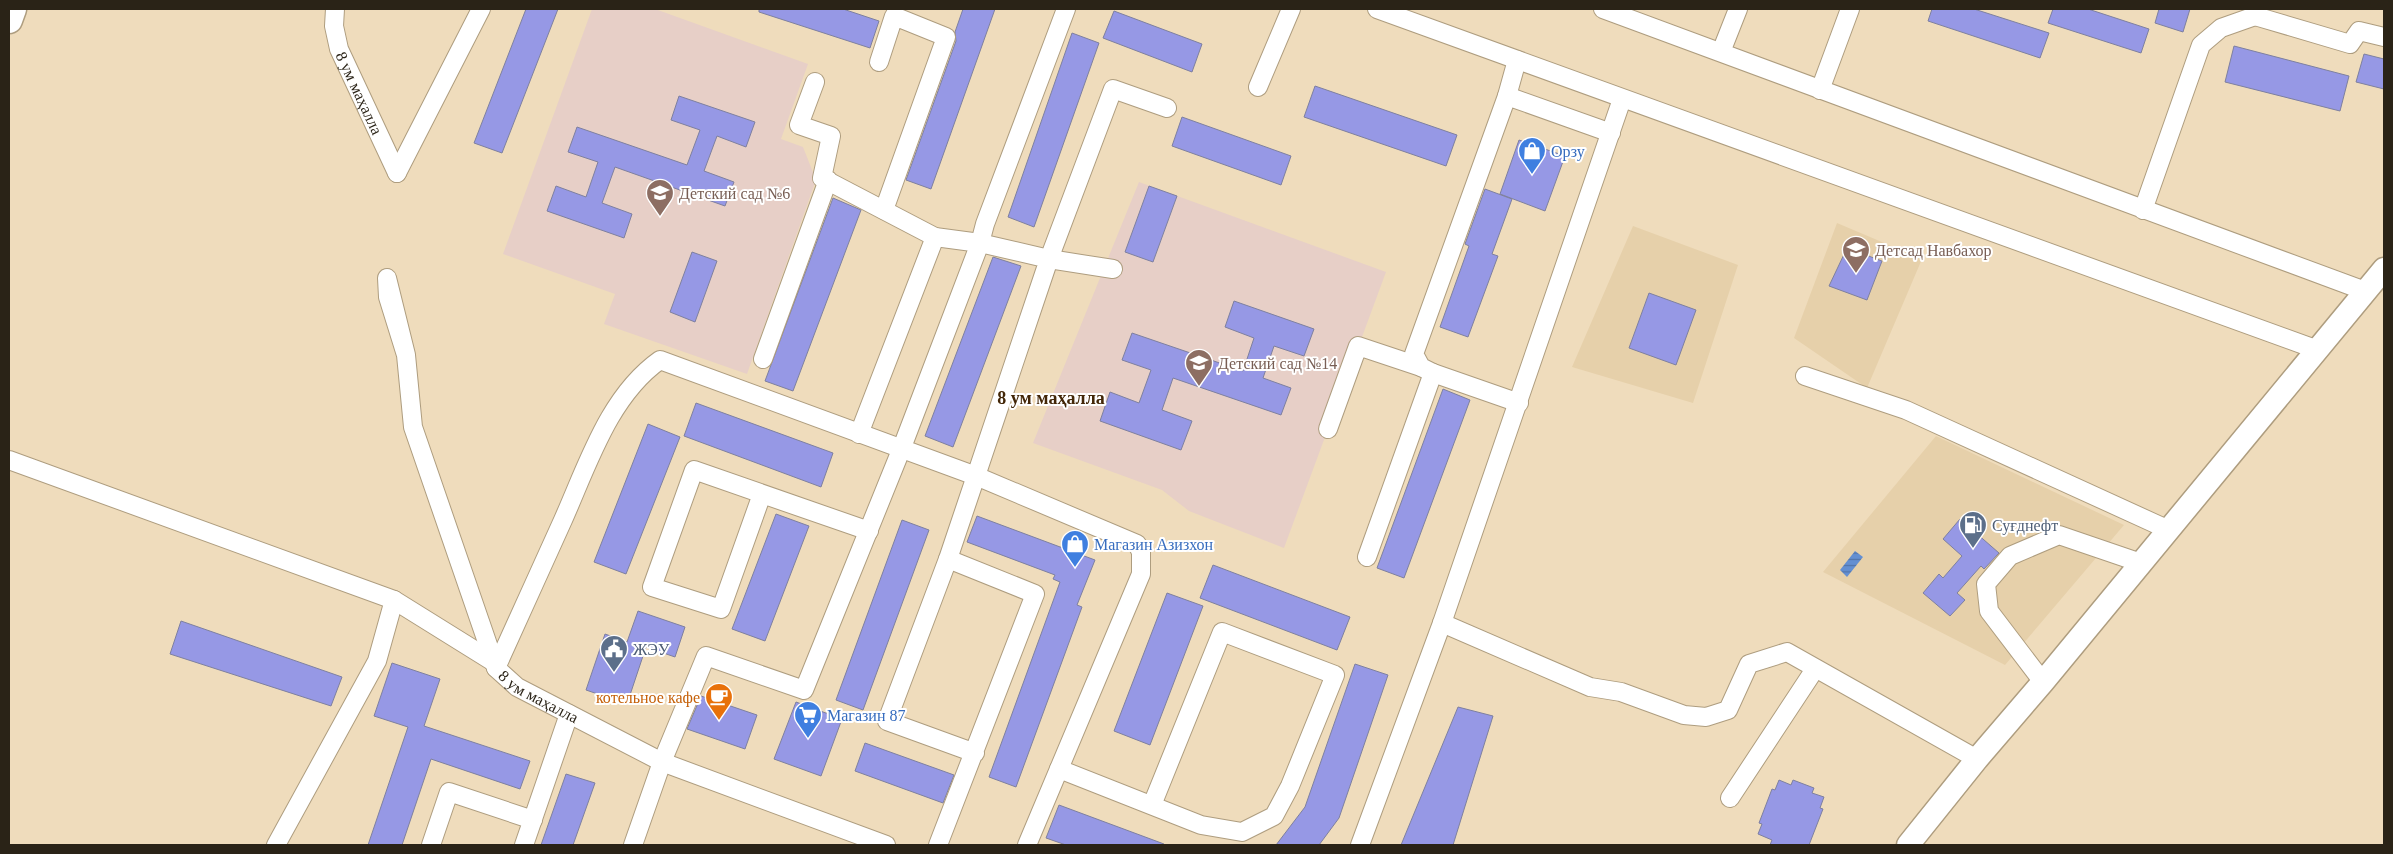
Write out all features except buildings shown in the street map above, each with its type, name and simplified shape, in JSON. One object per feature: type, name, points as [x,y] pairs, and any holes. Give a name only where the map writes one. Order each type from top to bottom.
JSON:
[{"type":"highway","points":[[9,20],[13,9]]},
{"type":"main road","points":[[1908,845],[1977,758],[2043,682],[2384,269]]},
{"type":"street","name":"8 ум маҳалла","points":[[335,9],[334,26],[339,49],[397,173],[481,9]]},
{"type":"street","points":[[633,845],[662,762],[706,656],[804,690],[901,450],[980,244],[985,224],[1066,9]]},
{"type":"street","points":[[1258,87],[1291,9]]},
{"type":"street","points":[[1377,9],[2318,350]]},
{"type":"street","points":[[1603,9],[2365,291]]},
{"type":"street","points":[[1721,52],[1738,9]]},
{"type":"street","points":[[1820,90],[1850,9]]},
{"type":"street","points":[[2143,210],[2201,45],[2221,28],[2256,12],[2350,44],[2359,31],[2384,37]]},
{"type":"street","points":[[879,62],[894,16],[946,37],[884,210]]},
{"type":"street","points":[[1427,370],[1414,354],[1507,96],[1517,60]]},
{"type":"street","points":[[815,82],[799,125],[831,136],[822,178],[935,237],[1113,270]]},
{"type":"street","points":[[975,754],[887,721],[948,560],[1049,259],[1113,89],[1167,108]]},
{"type":"street","points":[[1507,96],[1610,134]]},
{"type":"street","points":[[1360,845],[1442,622],[1519,403],[1622,99]]},
{"type":"street","points":[[763,359],[828,180]]},
{"type":"street","points":[[859,434],[935,237]]},
{"type":"street","points":[[1328,428],[1358,346],[1519,403]]},
{"type":"street","name":"8 ум маҳалла","points":[[406,355],[413,427],[494,665],[517,687],[662,762],[886,845]]},
{"type":"street","points":[[9,460],[394,600],[494,665],[602,433],[625,392],[644,371],[660,360],[751,391],[901,450],[976,476],[1137,544],[1141,552],[1141,574],[1027,845]]},
{"type":"street","points":[[1367,557],[1427,370]]},
{"type":"street","points":[[1805,376],[1906,410],[2169,530]]},
{"type":"street","points":[[694,470],[869,531],[762,494],[721,609],[652,587],[694,470]]},
{"type":"street","points":[[2043,682],[1988,611],[1986,584],[2010,556],[2059,535],[2141,563]]},
{"type":"street","points":[[938,845],[975,754],[1035,594],[948,560]]},
{"type":"street","points":[[276,845],[377,661],[394,600]]},
{"type":"street","points":[[1442,622],[1590,687],[1621,692],[1684,715],[1706,717],[1728,710],[1749,664],[1787,652],[1977,758]]},
{"type":"street","points":[[1059,769],[1152,806],[1201,825],[1242,832],[1274,816],[1290,786],[1335,675],[1222,632],[1152,806]]},
{"type":"street","points":[[1730,798],[1815,669]]},
{"type":"street","points":[[524,845],[569,714]]},
{"type":"street","points":[[431,845],[449,792],[533,820]]},
{"type":"shaded area","name":"Детский сад №6","points":[[592,9],[655,9],[808,64],[781,139],[803,147],[816,180],[747,374],[604,324],[615,294],[503,254]]},
{"type":"shaded area","name":"Детский сад №14","points":[[1139,182],[1386,272],[1284,548],[1189,511],[1162,490],[1033,443]]},
{"type":"shaded area","points":[[1837,223],[1922,259],[1867,388],[1794,338]]},
{"type":"shaded area","points":[[1633,226],[1738,265],[1693,403],[1572,367]]},
{"type":"shaded area","name":"Суғднефт","points":[[1936,436],[2124,525],[2005,665],[1823,572]]},
{"type":"water","points":[[1855,551],[1863,557],[1847,577],[1840,570]]},
{"type":"place","name":"Орзу","points":[[1532,175]]},
{"type":"place","name":"Детский сад №6","points":[[660,217]]},
{"type":"place","name":"Детсад Навбахор","points":[[1856,274]]},
{"type":"place","name":"Детский сад №14","points":[[1199,387]]},
{"type":"place","name":"Суғднефт","points":[[1973,549]]},
{"type":"place","name":"Магазин Азизхон","points":[[1075,568]]},
{"type":"place","name":"ЖЭУ","points":[[614,673]]},
{"type":"place","name":"котельное кафе","points":[[719,721]]},
{"type":"place","name":"Магазин 87","points":[[808,739]]},
{"type":"district","name":"8 ум маҳалла","points":[[1051,398]]}]
